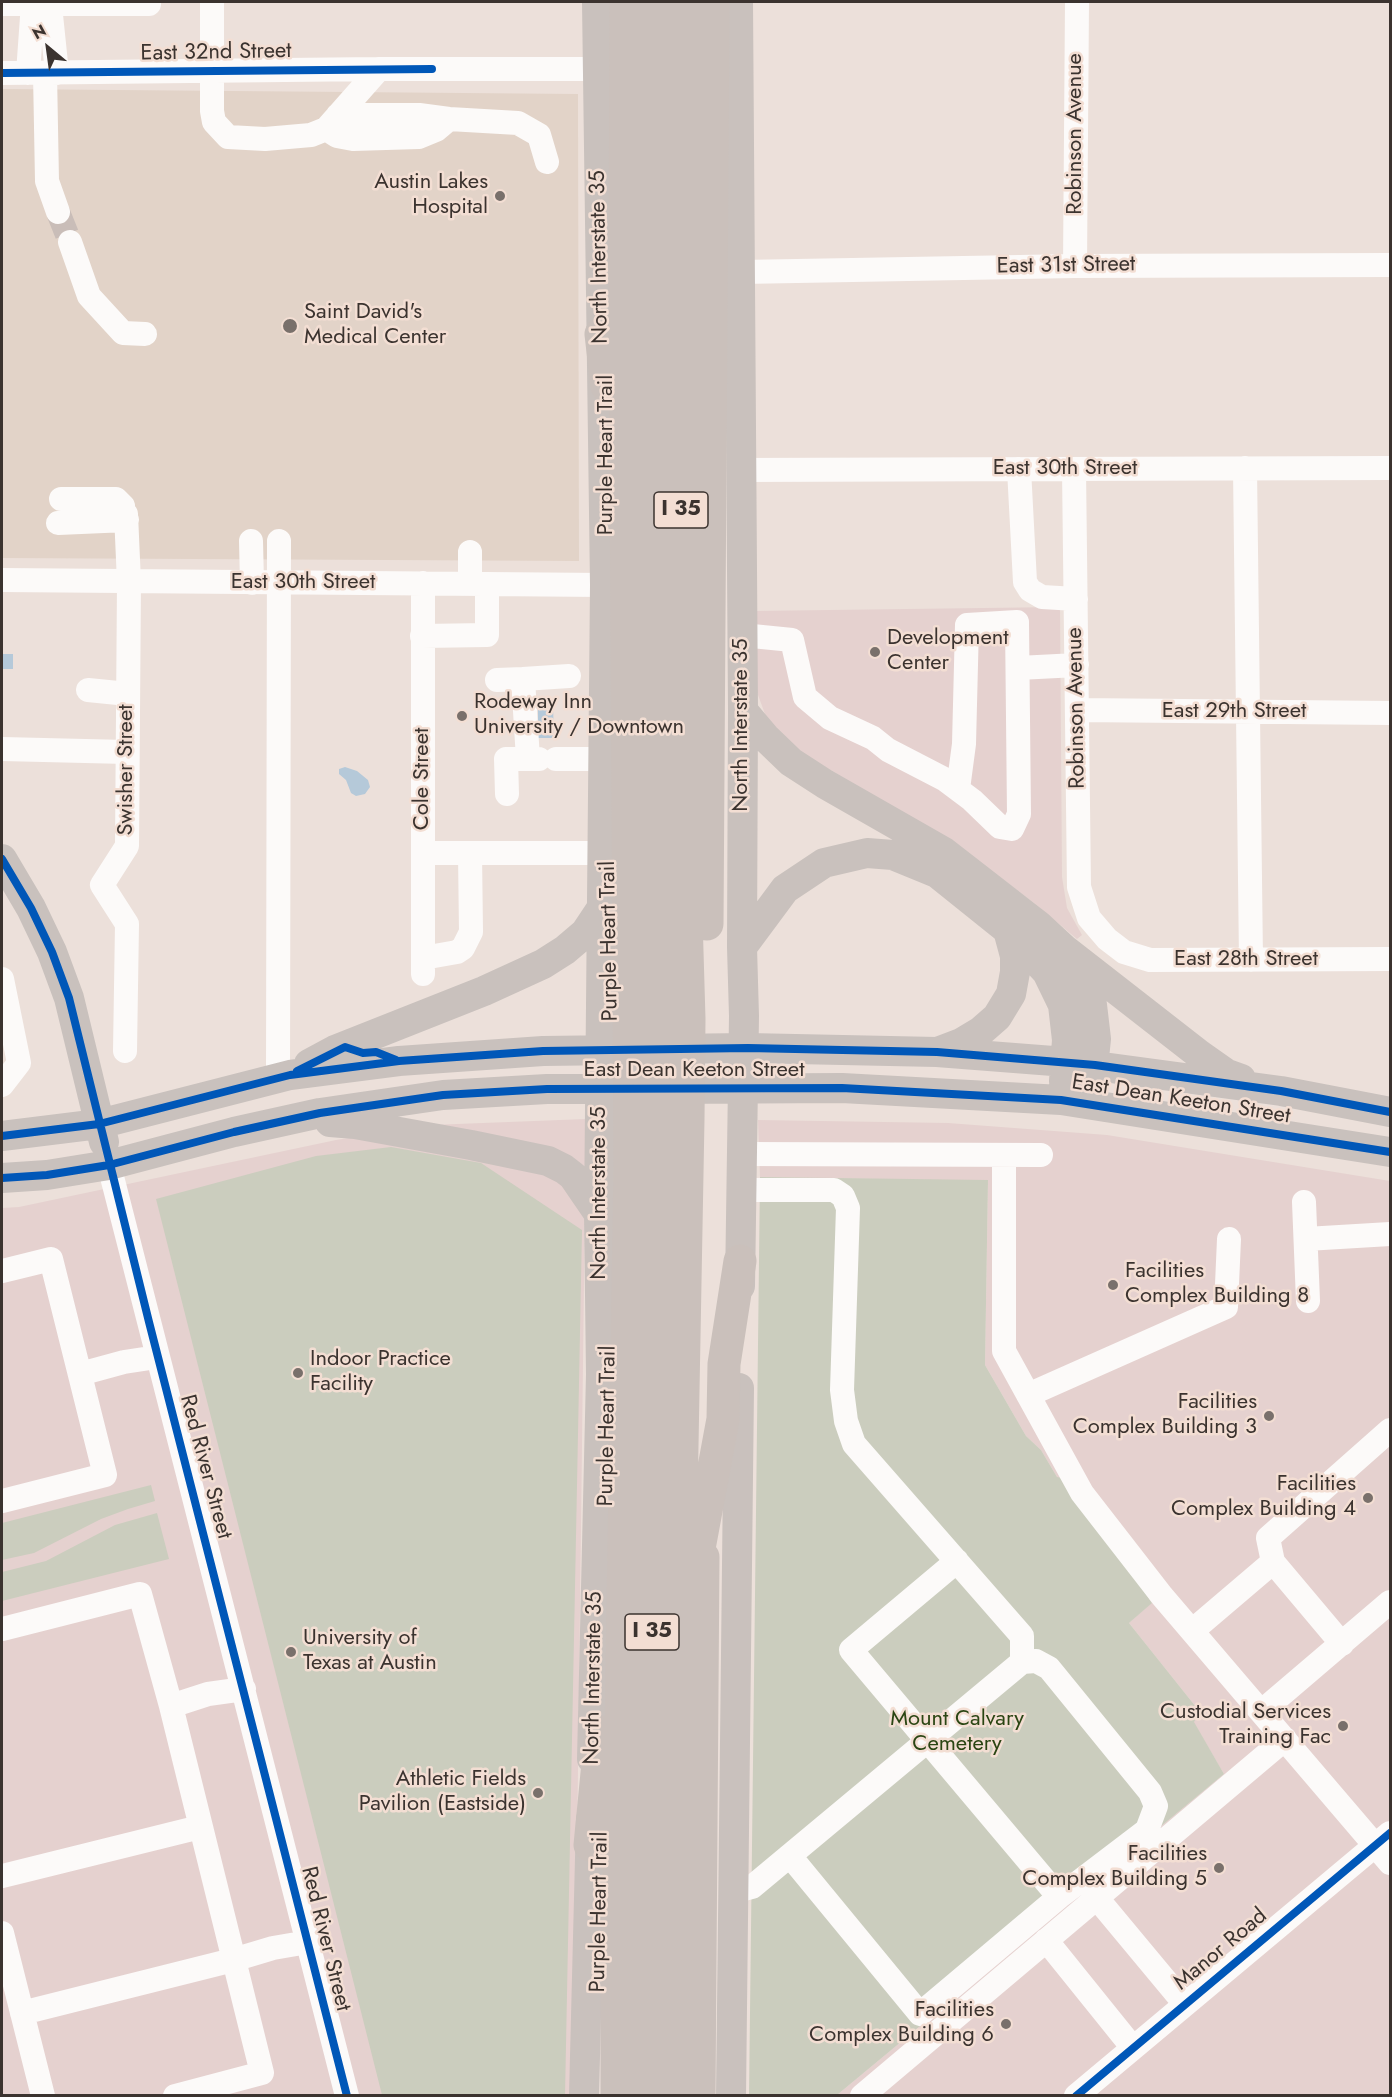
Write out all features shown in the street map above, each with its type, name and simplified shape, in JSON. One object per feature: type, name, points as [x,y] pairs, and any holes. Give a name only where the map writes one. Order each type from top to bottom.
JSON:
[{"type":"highway","name":"Purple Heart Trail","points":[[617,2096],[617,1940],[630,1166],[625,295],[626,2]]},
{"type":"highway","name":"I 35","points":[[655,2],[657,905],[675,1016]]},
{"type":"highway","name":"I 35","points":[[672,2096],[678,1663],[674,1120],[680,715],[682,2]]},
{"type":"highway","name":"I 35","points":[[699,2096],[713,2]]},
{"type":"highway","points":[[601,334],[641,687],[657,804]]},
{"type":"highway","name":"I 35","points":[[648,2096],[649,1755],[658,1169],[674,1120]]},
{"type":"highway","points":[[590,1845],[639,1334],[658,1169]]},
{"type":"highway","points":[[678,1663],[723,1419],[724,1364],[740,1261]]},
{"type":"main road","name":"North Interstate 35","points":[[584,2096],[601,1374],[599,1214],[604,585],[601,334],[604,69],[597,2]]},
{"type":"main road","name":"North Interstate 35","points":[[731,2096],[744,1016],[741,272],[731,71],[738,2]]},
{"type":"main road","points":[[743,711],[791,762],[944,852],[1200,1055],[1227,1074],[1281,1091]]},
{"type":"main road","points":[[742,947],[785,889],[824,863],[867,853],[893,855],[937,873],[1008,930],[1047,972],[1063,1005],[1067,1040],[1080,1064]]},
{"type":"main road","name":"Red River Street","points":[[2,859],[31,908],[69,998],[109,1165]]},
{"type":"main road","points":[[284,1077],[335,1050],[484,991],[543,964],[565,950],[585,933],[601,909]]},
{"type":"main road","points":[[937,1052],[981,1032],[997,1017],[1011,994],[1015,956],[1008,930]]},
{"type":"main road","points":[[1064,949],[1087,989],[1092,1005],[1096,1039],[1080,1064],[1075,1102]]},
{"type":"main road","name":"East Dean Keeton Street","points":[[2,1136],[99,1124],[284,1077],[399,1061],[543,1051],[748,1048],[937,1052],[1080,1064],[1281,1091],[1390,1112]]},
{"type":"main road","name":"East Dean Keeton Street","points":[[2,1178],[47,1175],[109,1165],[234,1132],[320,1113],[443,1095],[547,1089],[842,1088],[1075,1102],[1390,1152]]},
{"type":"main road","points":[[234,1132],[293,1124],[328,1122],[355,1124],[548,1161],[573,1176],[599,1214]]},
{"type":"street","points":[[2,4],[149,4],[149,2]]},
{"type":"street","points":[[212,2],[212,111],[214,122],[228,137],[265,139],[311,135],[332,122],[379,69]]},
{"type":"street","name":"Robinson Avenue","points":[[1075,266],[1077,2]]},
{"type":"street","points":[[43,5],[32,17],[43,73],[47,181],[58,212]]},
{"type":"street","name":"East 32nd Street","points":[[2,73],[379,69],[731,71]]},
{"type":"street","points":[[332,122],[338,136],[353,139],[419,137],[436,130],[449,119],[518,123],[539,135],[547,162]]},
{"type":"street","points":[[70,242],[89,296],[123,333],[145,333]]},
{"type":"street","name":"East 31st Street","points":[[741,272],[1075,266],[1390,265]]},
{"type":"street","name":"Robinson Avenue","points":[[1074,468],[1079,887],[1089,918],[1107,939]]},
{"type":"street","points":[[1245,468],[1251,960]]},
{"type":"street","name":"East 30th Street","points":[[740,470],[1390,468]]},
{"type":"street","points":[[1019,469],[1025,582],[1030,590],[1042,597],[1076,599]]},
{"type":"street","points":[[58,523],[126,513],[116,499],[61,499]]},
{"type":"street","name":"Swisher Street","points":[[125,1051],[127,924],[102,885],[127,846],[129,582],[126,513]]},
{"type":"street","points":[[251,541],[252,583]]},
{"type":"street","points":[[279,541],[284,1077]]},
{"type":"street","points":[[422,636],[487,635],[479,584],[470,552]]},
{"type":"street","name":"East 30th Street","points":[[2,580],[604,585]]},
{"type":"street","name":"Cole Street","points":[[423,583],[423,966],[463,948],[471,932],[470,853]]},
{"type":"street","points":[[742,635],[792,640],[805,697],[830,718],[873,738],[888,750],[944,779],[1000,827],[1012,829],[1019,814],[1017,622],[967,624],[964,744],[958,789]]},
{"type":"street","points":[[1018,668],[1077,666]]},
{"type":"street","points":[[497,680],[569,676]]},
{"type":"street","points":[[523,679],[541,759]]},
{"type":"street","points":[[88,690],[128,694]]},
{"type":"street","name":"East 29th Street","points":[[1078,710],[1390,713]]},
{"type":"street","points":[[2,749],[127,752]]},
{"type":"street","points":[[507,794],[506,759],[602,759]]},
{"type":"street","points":[[423,853],[601,853]]},
{"type":"street","name":"East 28th Street","points":[[1107,939],[1124,952],[1150,960],[1390,959]]},
{"type":"street","points":[[2,979],[19,1063],[2,1085]]},
{"type":"street","points":[[743,1154],[1041,1155]]},
{"type":"street","points":[[1004,1155],[1004,1351],[1082,1493],[1192,1631],[1261,1712],[1386,1847]]},
{"type":"street","name":"Red River Street","points":[[109,1165],[347,2096]]},
{"type":"street","points":[[742,1190],[834,1190],[843,1196],[848,1208],[842,1390],[846,1420],[854,1444],[1022,1636],[1022,1662]]},
{"type":"street","points":[[1304,1202],[1308,1301]]},
{"type":"street","points":[[1306,1239],[1390,1234]]},
{"type":"street","points":[[1028,1395],[1226,1307],[1229,1239]]},
{"type":"street","points":[[2,1271],[51,1259],[105,1475],[2,1501]]},
{"type":"street","points":[[80,1374],[124,1362],[158,1357]]},
{"type":"street","points":[[1342,1644],[1274,1562],[1268,1538],[1390,1430]]},
{"type":"street","points":[[957,1562],[851,1650],[1059,1897]]},
{"type":"street","points":[[1192,1631],[1274,1562]]},
{"type":"street","points":[[2,1629],[140,1594],[171,1706],[262,2073],[175,2096]]},
{"type":"street","points":[[1261,1712],[1390,1602]]},
{"type":"street","points":[[734,1892],[752,1887],[1022,1662],[1036,1661],[1049,1668],[1150,1792],[1156,1806],[1147,1830],[1059,1897],[920,2014],[790,1856]]},
{"type":"street","points":[[171,1706],[208,1694],[244,1689]]},
{"type":"street","points":[[862,2096],[1285,1739]]},
{"type":"street","points":[[2,1876],[200,1827]]},
{"type":"street","name":"Manor Road","points":[[1076,2096],[1185,2004],[1386,1847]]},
{"type":"street","points":[[1096,1897],[1185,2004]]},
{"type":"street","points":[[2,1934],[43,2096]]},
{"type":"street","points":[[1046,1940],[1133,2048]]},
{"type":"street","points":[[22,2013],[273,1948],[308,1942]]},
{"type":"shaded area","name":"Saint David's Medical Center","points":[[2,89],[578,94],[579,561],[2,558]]},
{"type":"shaded area","points":[[1060,607],[1062,877],[1067,908],[1082,935],[1077,939],[1034,903],[963,850],[787,744],[769,725],[754,684],[753,611]]},
{"type":"shaded area","name":"University of Texas at Austin","points":[[586,1119],[574,2095],[2,2095],[2,1208],[19,1207],[336,1140],[431,1125]]},
{"type":"shaded area","points":[[758,1120],[948,1123],[1107,1135],[1390,1181],[1390,2095],[837,2095],[1224,1774],[1193,1722],[1200,1712],[1129,1623],[1152,1602],[1057,1477],[1041,1450],[1026,1436],[985,1365],[988,1181],[760,1177]]},
{"type":"green space","points":[[391,1147],[481,1163],[582,1230],[565,2095],[382,2095],[156,1199],[316,1156]]},
{"type":"green space","name":"Mount Calvary Cemetery","points":[[760,1177],[988,1180],[985,1365],[1026,1436],[1041,1450],[1057,1477],[1067,1479],[1152,1603],[1129,1623],[1200,1712],[1194,1722],[1224,1774],[837,2095],[749,2096]]},
{"type":"green space","points":[[151,1485],[155,1501],[101,1519],[34,1553],[2,1560],[2,1523]]},
{"type":"green space","points":[[157,1513],[169,1559],[2,1601],[2,1572],[46,1561],[115,1525]]},
{"type":"water","points":[[2,654],[13,654],[13,669],[2,669]]},
{"type":"water","points":[[538,706],[553,706],[554,738],[538,738]]},
{"type":"water","points":[[345,767],[357,771],[368,780],[370,787],[365,794],[356,796],[351,793],[346,780],[339,774],[339,769]]},
{"type":"tunnel","points":[[58,212],[70,242]]},
{"type":"cycle path","points":[[2,73],[432,69]]},
{"type":"cycle path","points":[[2,859],[31,908],[52,952],[69,998],[149,1322],[347,2096]]},
{"type":"cycle path","points":[[297,1071],[345,1047],[363,1053],[376,1052],[396,1060]]},
{"type":"cycle path","points":[[2,1136],[99,1124],[290,1075],[399,1061],[543,1051],[748,1048],[937,1052],[1095,1065],[1281,1091],[1390,1112]]},
{"type":"cycle path","points":[[2,1178],[47,1175],[109,1165],[234,1132],[320,1113],[443,1095],[547,1089],[842,1088],[1061,1100],[1390,1152]]},
{"type":"cycle path","points":[[1076,2096],[1390,1833]]},
{"type":"place","name":"Austin Lakes Hospital","points":[[500,196]]},
{"type":"place","name":"Saint David's Medical Center","points":[[290,326]]},
{"type":"place","name":"Development Center","points":[[875,652]]},
{"type":"place","name":"Rodeway Inn University / Downtown","points":[[462,716]]},
{"type":"place","name":"Facilities Complex Building 8","points":[[1113,1285]]},
{"type":"place","name":"Indoor Practice Facility","points":[[298,1373]]},
{"type":"place","name":"Facilities Complex Building 3","points":[[1269,1416]]},
{"type":"place","name":"Facilities Complex Building 4","points":[[1368,1498]]},
{"type":"place","name":"University of Texas at Austin","points":[[291,1652]]},
{"type":"place","name":"Custodial Services Training Fac","points":[[1343,1726]]},
{"type":"place","name":"Athletic Fields Pavilion (Eastside)","points":[[538,1793]]},
{"type":"place","name":"Facilities Complex Building 5","points":[[1219,1868]]},
{"type":"place","name":"Facilities Complex Building 6","points":[[1006,2024]]}]
